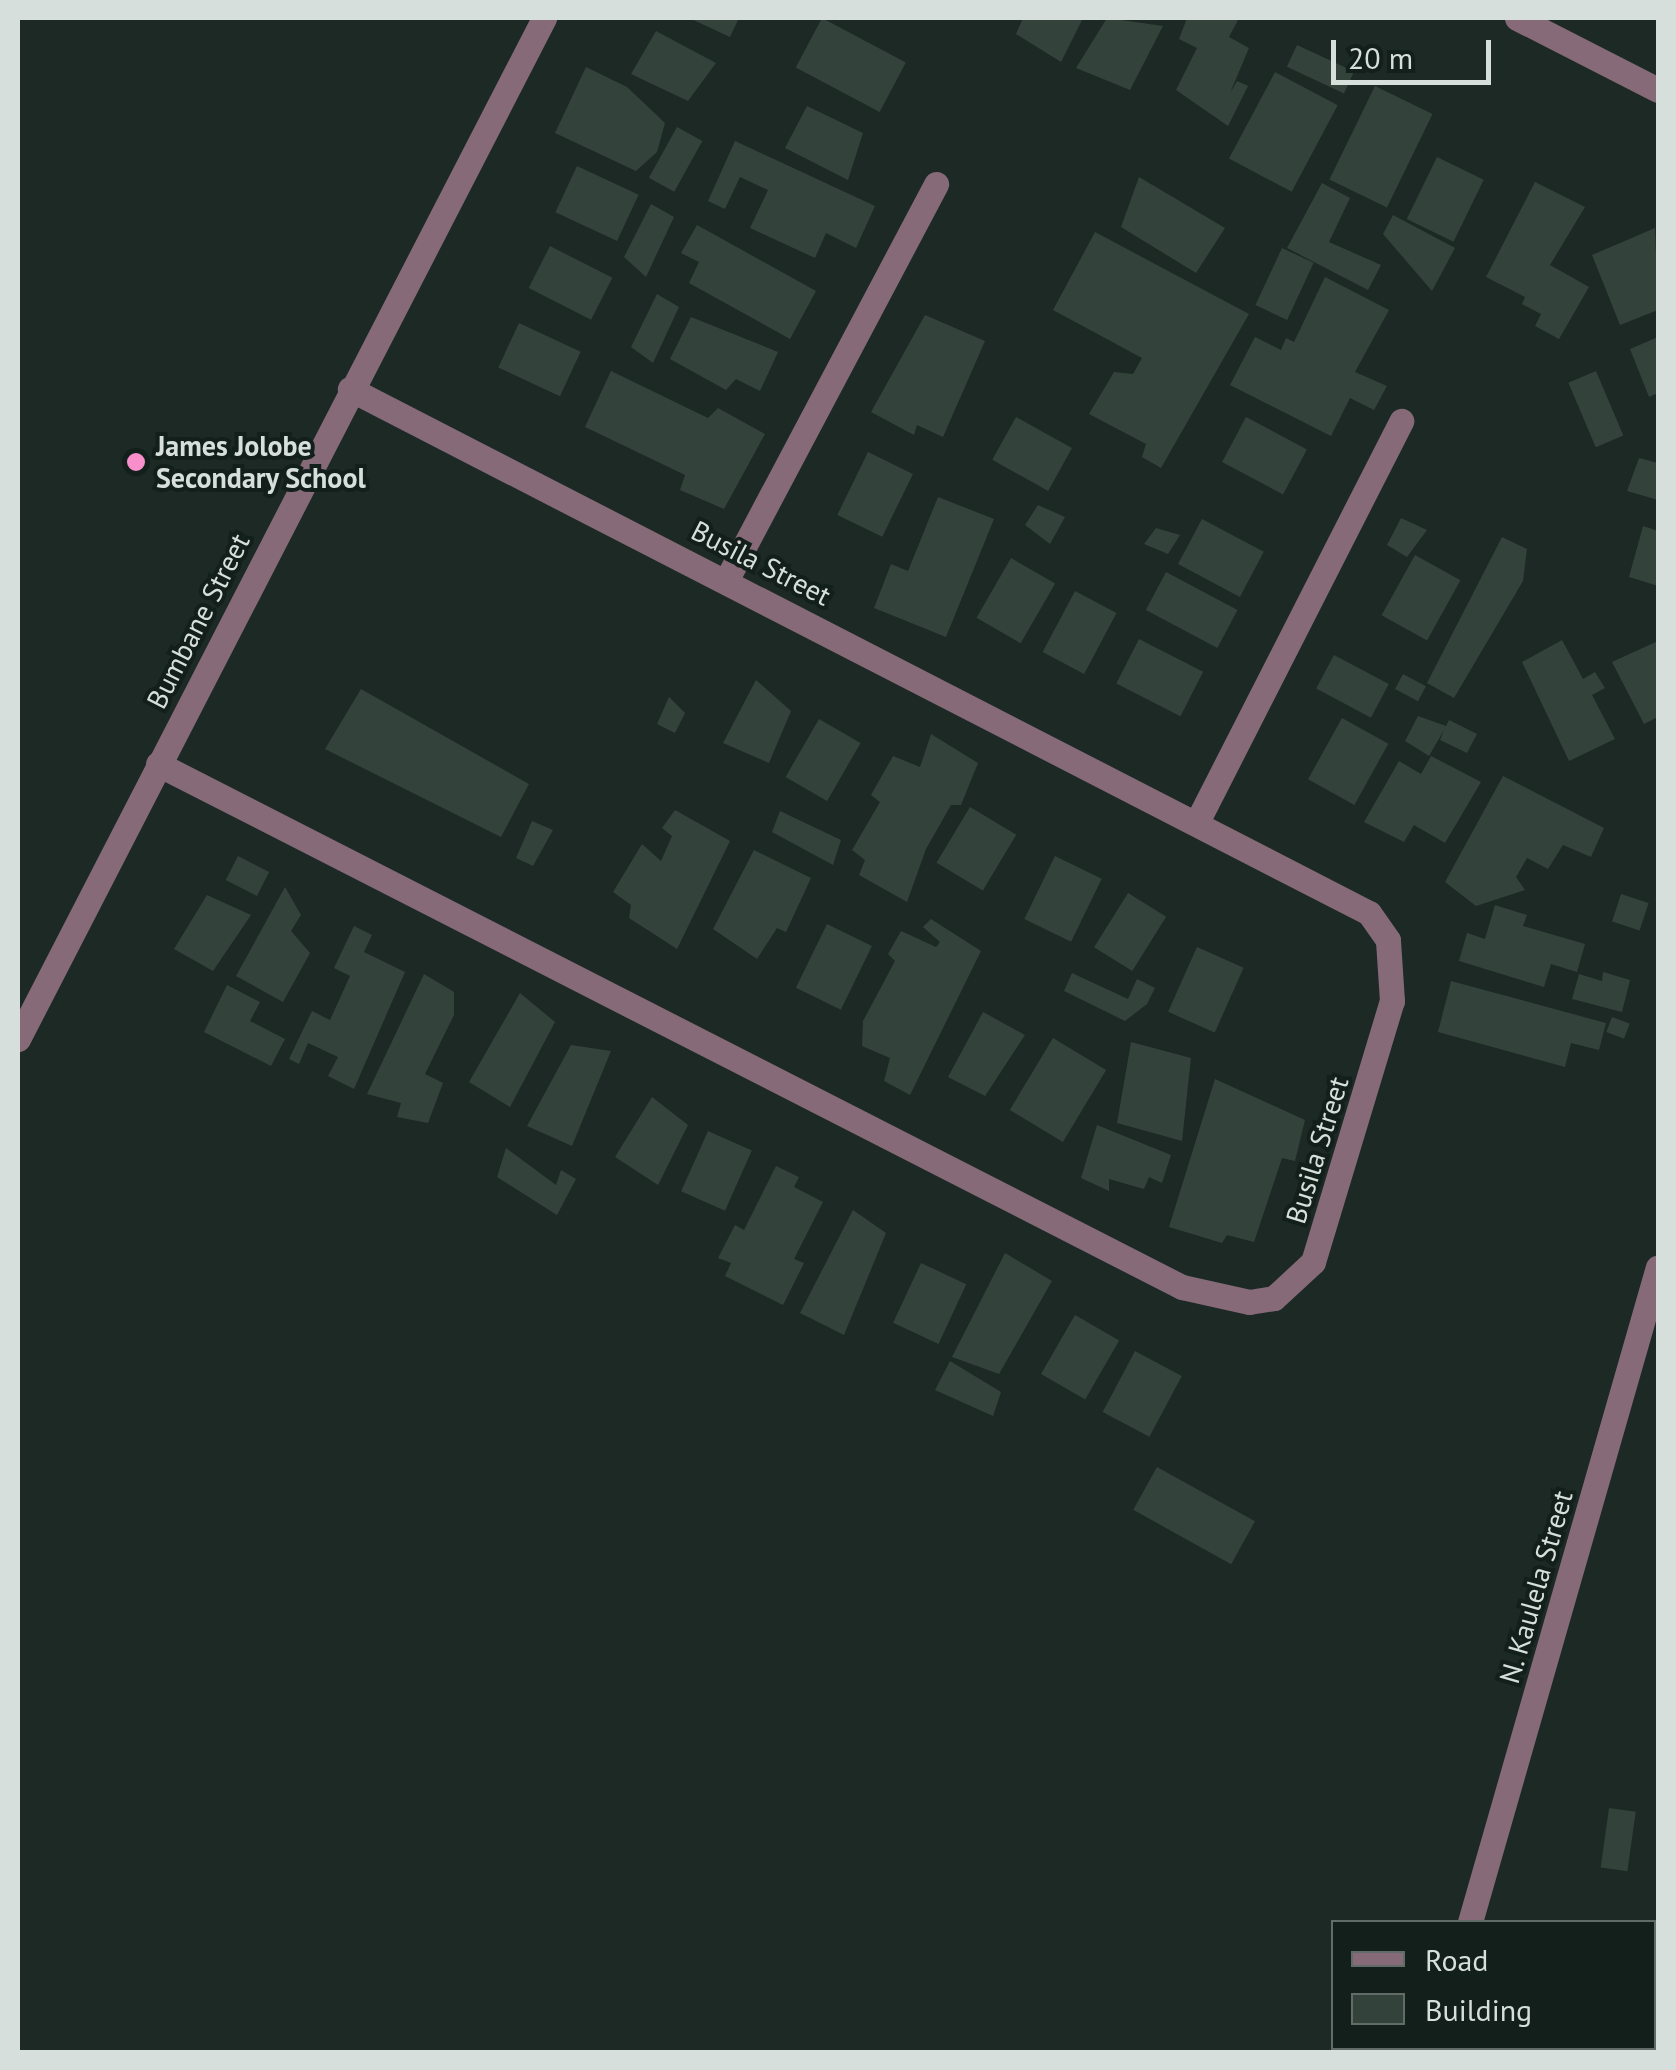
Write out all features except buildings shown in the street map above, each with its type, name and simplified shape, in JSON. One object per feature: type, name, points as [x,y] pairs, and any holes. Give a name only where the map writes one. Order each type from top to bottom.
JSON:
[{"type":"street","name":"Bumbane Street","points":[[18,1040],[544,18]]},
{"type":"street","points":[[1517,18],[1658,90]]},
{"type":"street","points":[[727,579],[936,184]]},
{"type":"street","name":"Busila Street","points":[[158,764],[1182,1286],[1249,1302],[1274,1298],[1313,1262],[1392,1000],[1394,968],[1388,940],[1369,912],[1198,820],[350,389]]},
{"type":"street","points":[[1198,820],[1401,421]]},
{"type":"street","name":"N. Kaulela Street","points":[[1471,1920],[1658,1268]]},
{"type":"place","name":"James Jolobe Secondary School","points":[[136,462]]}]
